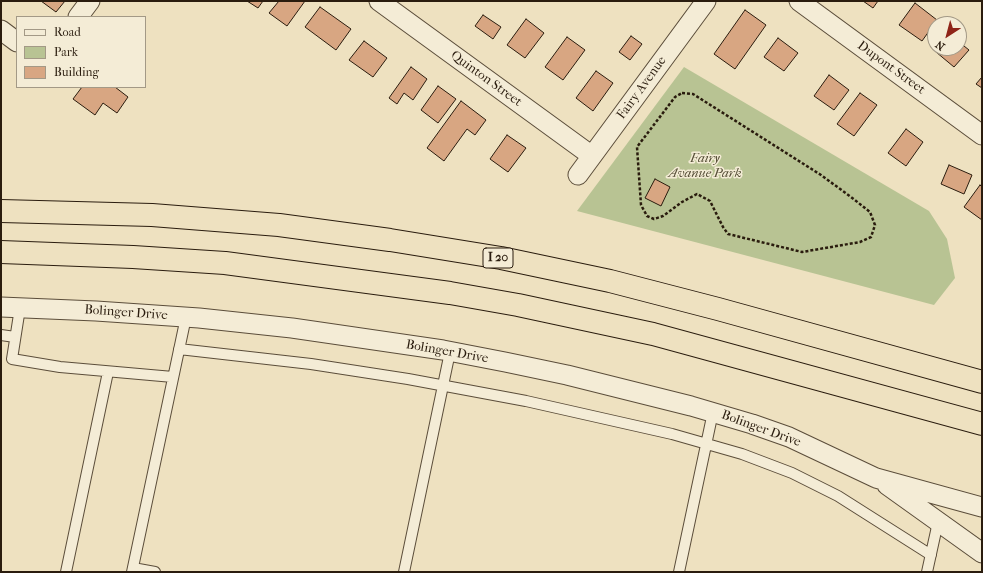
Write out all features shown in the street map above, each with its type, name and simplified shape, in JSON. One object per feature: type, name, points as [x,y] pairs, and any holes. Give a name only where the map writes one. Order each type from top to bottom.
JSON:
[{"type":"highway","name":"I 20","points":[[1,211],[152,214],[279,225],[390,240],[494,257],[610,281],[718,309],[982,382]]},
{"type":"highway","points":[[1,252],[133,257],[225,263],[450,293],[518,305],[653,334],[982,424]]},
{"type":"highway","points":[[1,263],[133,257]]},
{"type":"street","points":[[79,16],[90,1]]},
{"type":"street","name":"Quinton Street","points":[[379,1],[592,156]]},
{"type":"street","name":"Fairy Avenue","points":[[578,175],[706,1]]},
{"type":"street","name":"Dupont Street","points":[[800,1],[982,135]]},
{"type":"street","points":[[1,30],[16,41]]},
{"type":"street","name":"Bolinger Drive","points":[[1,307],[186,317],[292,328],[450,352],[567,375],[714,412],[752,424],[789,437],[876,478],[982,507]]},
{"type":"street","name":"Bolinger Drive","points":[[876,478],[982,553]]},
{"type":"lane","points":[[20,308],[12,359],[60,367],[173,377]]},
{"type":"lane","points":[[155,572],[133,570],[186,317]]},
{"type":"lane","points":[[1,335],[16,337]]},
{"type":"lane","points":[[179,349],[310,364],[487,393],[575,411],[707,443],[742,454],[792,473],[838,496],[931,555]]},
{"type":"lane","points":[[404,572],[450,352]]},
{"type":"lane","points":[[66,572],[108,372]]},
{"type":"lane","points":[[680,572],[714,412]]},
{"type":"lane","points":[[927,572],[938,522]]},
{"type":"path","points":[[682,93],[693,94],[821,175],[870,212],[875,225],[871,237],[860,242],[802,252],[728,234],[710,201],[697,194],[682,202],[663,216],[654,219],[647,216],[641,205],[637,148],[675,97],[682,93]]},
{"type":"green space","name":"Fairy Avanue Park","points":[[684,67],[929,211],[947,239],[955,278],[934,305],[577,211]]},
{"type":"building","points":[[41,1],[65,1],[56,12]]},
{"type":"building","points":[[247,1],[263,1],[258,8]]},
{"type":"building","points":[[279,1],[305,1],[287,26],[269,13]]},
{"type":"building","points":[[863,1],[878,1],[873,8]]},
{"type":"building","points":[[915,3],[932,16],[927,16],[927,34],[922,41],[899,25]]},
{"type":"building","points":[[320,7],[351,29],[336,50],[305,27]]},
{"type":"building","points":[[745,10],[766,25],[735,69],[714,54]]},
{"type":"building","points":[[483,15],[501,27],[493,39],[475,26]]},
{"type":"building","points":[[526,19],[544,33],[525,58],[507,45]]},
{"type":"building","points":[[631,36],[642,44],[630,60],[619,52]]},
{"type":"building","points":[[567,37],[585,50],[563,80],[545,67]]},
{"type":"building","points":[[778,38],[798,53],[784,71],[764,57]]},
{"type":"building","points":[[364,41],[387,58],[373,77],[349,60]]},
{"type":"building","points":[[941,56],[964,56],[954,67]]},
{"type":"building","points":[[411,67],[427,79],[413,100],[404,93],[397,104],[389,98]]},
{"type":"building","points":[[596,71],[613,83],[593,111],[576,98]]},
{"type":"building","points":[[829,75],[849,90],[834,110],[814,96]]},
{"type":"building","points":[[982,77],[982,88],[976,84]]},
{"type":"building","points":[[438,86],[456,99],[438,123],[421,110]]},
{"type":"building","points":[[81,88],[116,88],[128,97],[117,113],[103,103],[95,115],[73,99]]},
{"type":"building","points":[[860,93],[877,105],[854,136],[837,124]]},
{"type":"building","points":[[461,101],[486,120],[475,135],[467,129],[444,161],[427,148]]},
{"type":"building","points":[[906,129],[923,142],[906,166],[888,153]]},
{"type":"building","points":[[507,135],[526,148],[508,172],[490,159]]},
{"type":"building","points":[[949,165],[972,175],[964,194],[941,184]]},
{"type":"building","points":[[655,179],[670,187],[661,206],[645,198]]},
{"type":"building","points":[[980,185],[982,187],[982,220],[964,207]]}]
